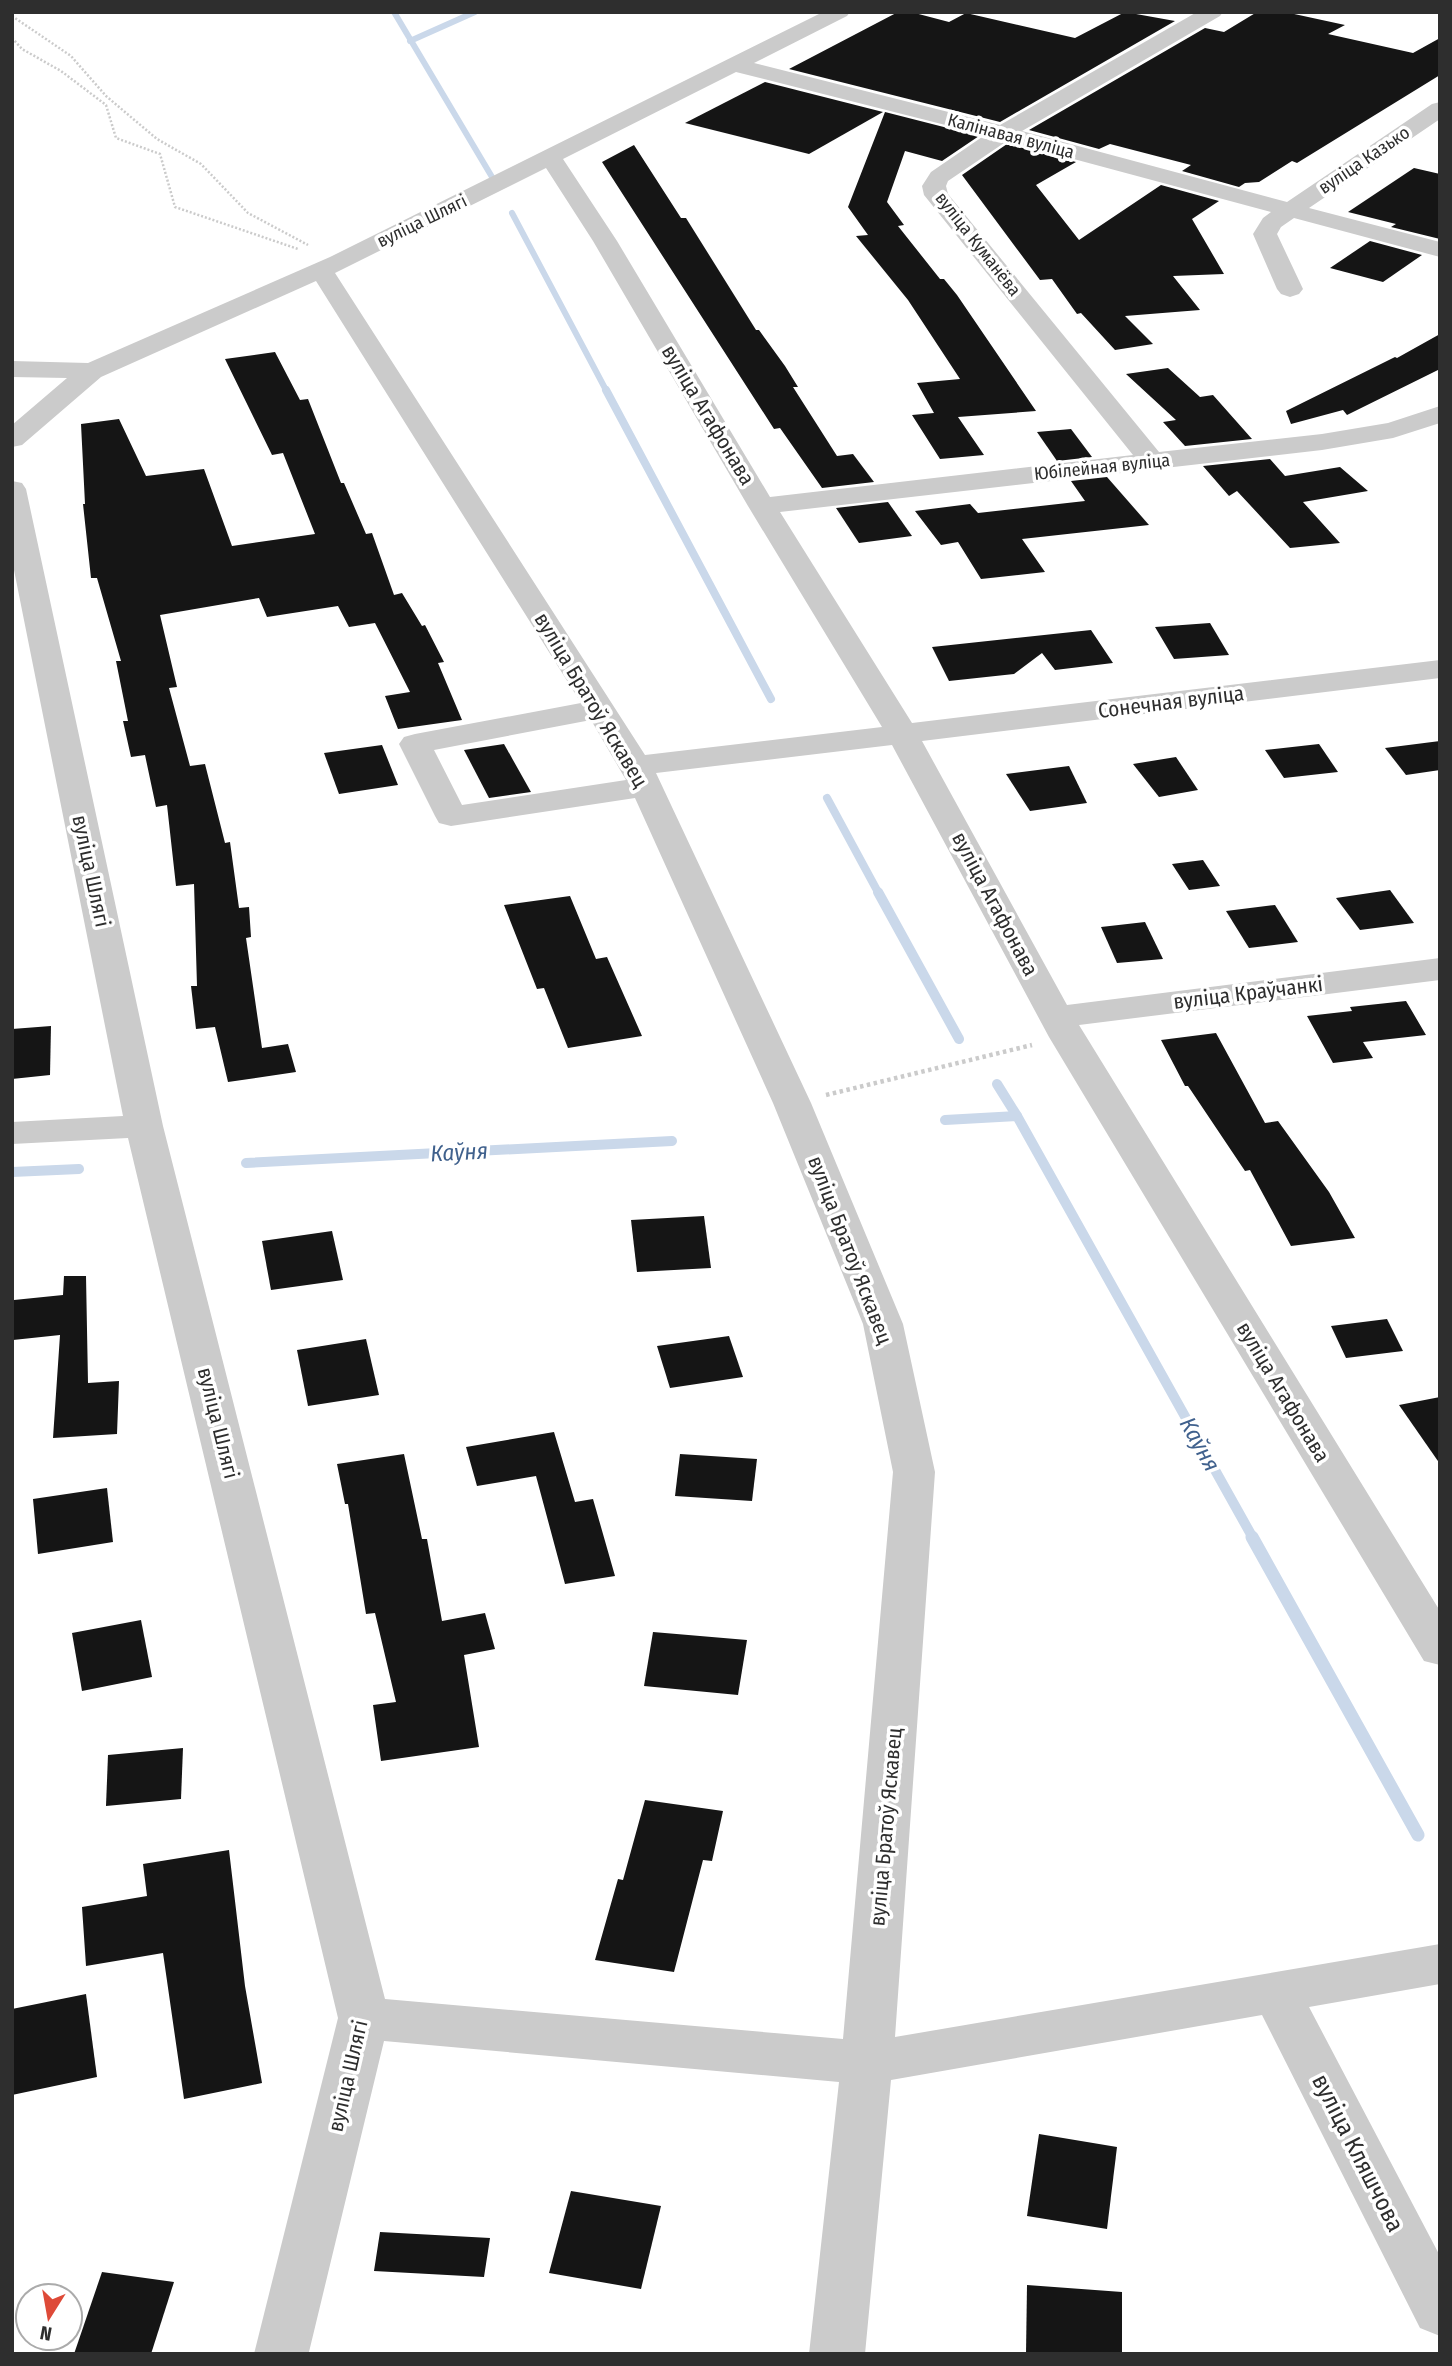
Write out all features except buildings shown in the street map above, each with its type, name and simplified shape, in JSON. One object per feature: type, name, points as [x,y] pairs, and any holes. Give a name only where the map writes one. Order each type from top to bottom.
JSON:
[{"type":"street","name":"вуліца Шлягі","points":[[12,439],[92,371],[330,266],[840,12]]},
{"type":"street","name":"вуліца Куманёва","points":[[1152,461],[936,195],[934,186],[939,177],[1003,133],[1213,12]]},
{"type":"street","name":"Калінавая вуліца","points":[[734,65],[1003,133],[1440,250]]},
{"type":"street","name":"вуліца Казько","points":[[1288,211],[1440,109]]},
{"type":"street","name":"вуліца Агафонава","points":[[551,158],[605,241],[762,506],[902,733],[1062,1027],[1440,1649]]},
{"type":"street","points":[[1288,211],[1271,223],[1265,234],[1290,289]]},
{"type":"street","name":"вуліца Братоў Яскавец","points":[[330,266],[641,777],[792,1103],[883,1324],[914,1472],[867,2063],[837,2354]]},
{"type":"street","points":[[12,369],[92,371]]},
{"type":"street","name":"Юбілейная вуліца","points":[[762,506],[1321,442],[1392,429],[1440,414]]},
{"type":"street","name":"вуліца Шлягі","points":[[12,489],[144,1126],[364,2018],[281,2352]]},
{"type":"street","name":"Сонечная вуліца","points":[[600,709],[415,744],[452,816],[641,777],[902,733],[1440,669]]},
{"type":"street","name":"вуліца Краўчанкі","points":[[1062,1027],[1440,969]]},
{"type":"street","points":[[12,1133],[144,1126]]},
{"type":"street","points":[[364,2018],[867,2063],[1440,1964]]},
{"type":"street","name":"вуліца Кляшчова","points":[[1277,1994],[1440,2311]]},
{"type":"path","points":[[12,16],[71,56],[129,117],[157,139],[201,164],[248,213],[330,266]]},
{"type":"path","points":[[12,38],[22,49],[61,71],[106,105],[116,138],[160,154],[175,207],[330,266]]},
{"type":"path","points":[[792,1103],[1062,1027]]},
{"type":"waterway","points":[[394,12],[411,41]]},
{"type":"waterway","points":[[411,41],[475,12]]},
{"type":"waterway","points":[[411,41],[492,177]]},
{"type":"waterway","points":[[512,213],[607,392]]},
{"type":"waterway","points":[[606,390],[771,699]]},
{"type":"waterway","points":[[827,798],[879,894]]},
{"type":"waterway","points":[[878,892],[959,1039]]},
{"type":"waterway","points":[[997,1084],[1017,1116]]},
{"type":"waterway","name":"Каўня","points":[[945,1120],[1017,1116]]},
{"type":"waterway","name":"Каўня","points":[[1017,1116],[1253,1538]]},
{"type":"waterway","name":"Каўня","points":[[246,1163],[672,1141]]},
{"type":"waterway","name":"Каўня","points":[[12,1172],[79,1169]]},
{"type":"waterway","name":"Каўня","points":[[1252,1537],[1418,1835]]}]
